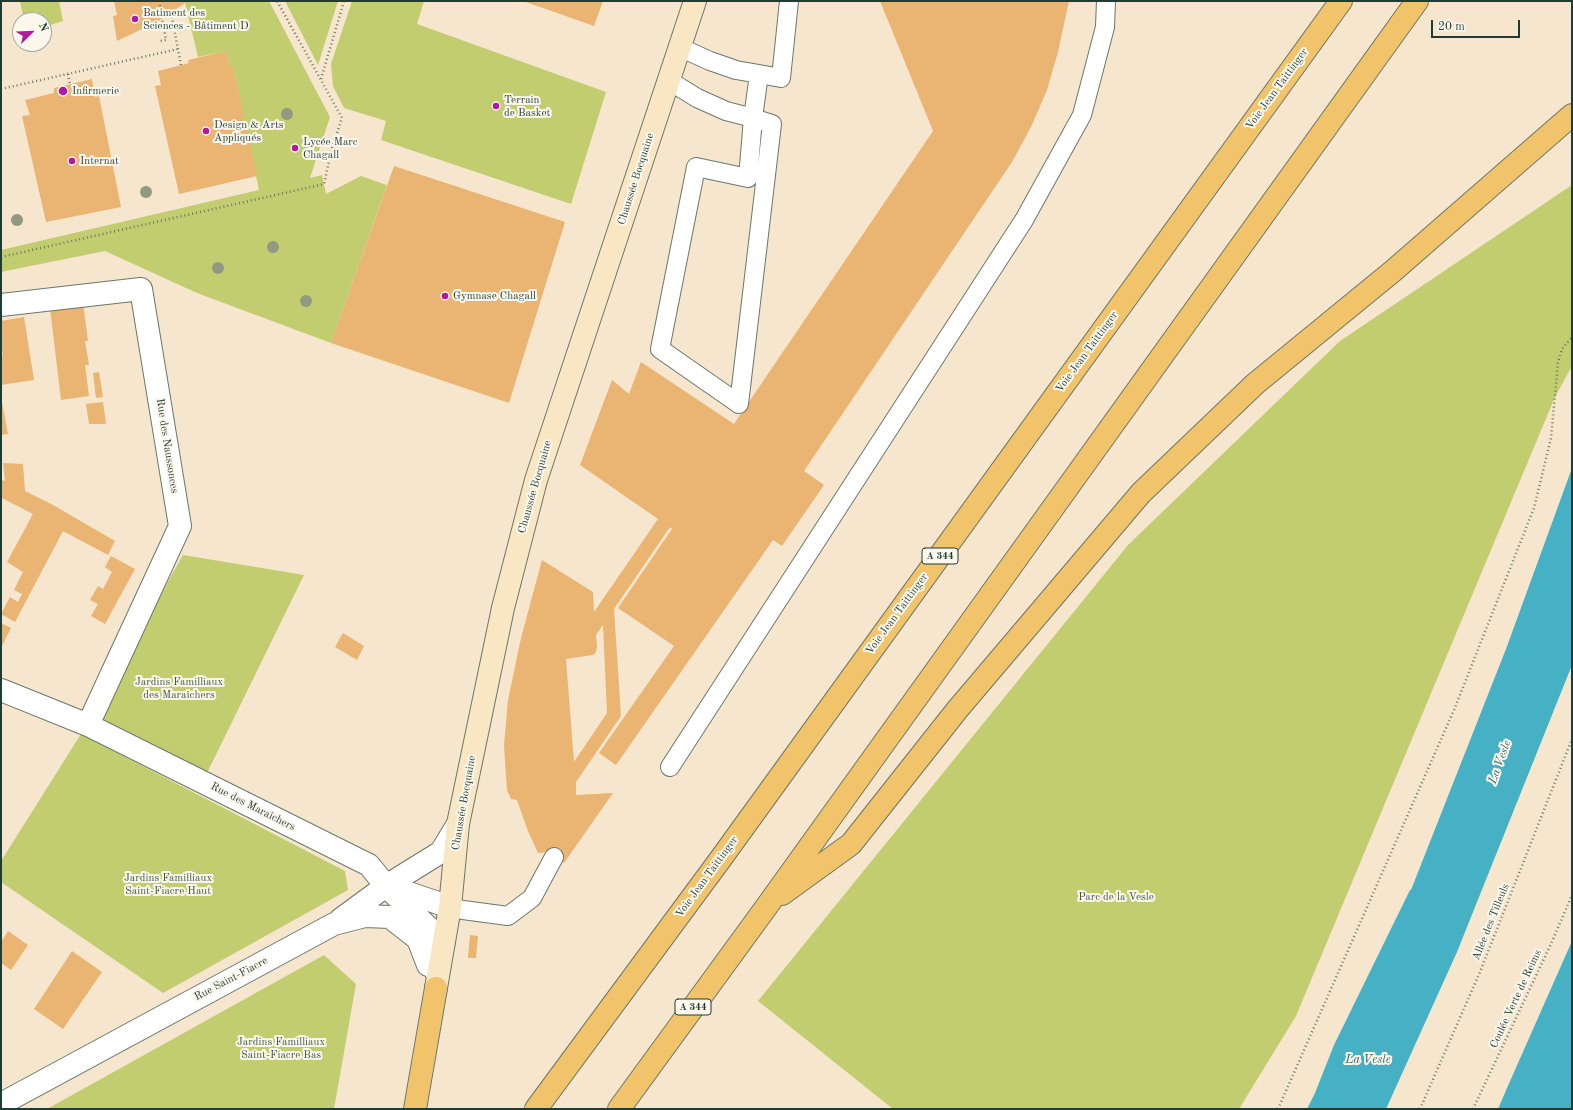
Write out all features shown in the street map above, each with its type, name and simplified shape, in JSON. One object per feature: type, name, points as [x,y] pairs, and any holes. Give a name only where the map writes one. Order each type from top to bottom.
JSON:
[{"type":"highway","name":"Voie Jean Taittinger","points":[[536,1109],[726,851],[1341,1]]},
{"type":"highway","name":"A 344","points":[[619,1109],[767,906],[1417,1]]},
{"type":"highway","points":[[767,906],[851,844],[957,710],[1141,493],[1255,384],[1393,271],[1572,115]]},
{"type":"highway","points":[[415,1109],[436,988]]},
{"type":"main road","name":"Chaussée Bocquaine","points":[[436,988],[450,906],[458,824],[503,608],[536,480],[695,1]]},
{"type":"street","name":"Rue des Naussonces","points":[[1,305],[142,289],[180,526],[88,725]]},
{"type":"street","name":"Rue des Maraîchers","points":[[1,690],[88,725],[369,865],[386,886],[432,931],[436,988]]},
{"type":"street","points":[[334,924],[386,886],[441,852],[458,824]]},
{"type":"street","points":[[386,886],[450,906]]},
{"type":"street","name":"Rue Saint-Fiacre","points":[[1,1104],[334,924],[365,916],[390,917],[418,939],[436,988]]},
{"type":"lane","points":[[679,47],[710,61],[736,70],[781,78],[789,1]]},
{"type":"lane","points":[[670,767],[1024,220],[1082,115],[1105,27],[1106,1]]},
{"type":"lane","points":[[668,80],[697,98],[726,111],[753,118],[772,124],[740,404],[660,349],[696,167],[748,178],[753,118],[759,74]]},
{"type":"lane","points":[[450,906],[463,910],[508,916],[532,898],[554,857]]},
{"type":"path","points":[[159,1],[166,40],[160,41]]},
{"type":"path","points":[[1,257],[324,184],[332,148],[342,118],[278,1]]},
{"type":"path","points":[[320,79],[344,1]]},
{"type":"path","points":[[171,12],[181,65]]},
{"type":"path","points":[[1,89],[178,49]]},
{"type":"path","points":[[68,74],[70,85]]},
{"type":"path","points":[[1278,1109],[1454,710],[1534,508],[1551,438],[1558,362],[1562,349],[1572,337]]},
{"type":"path","name":"Allée des Tilleuls","points":[[1420,1109],[1480,972],[1572,739]]},
{"type":"path","name":"Coulée Verte de Reims","points":[[1473,1109],[1551,944],[1572,895]]},
{"type":"green space","points":[[20,1],[59,1],[63,21],[52,24],[52,12],[22,12]]},
{"type":"green space","points":[[188,1],[269,1],[330,117],[310,178],[322,175],[326,194],[361,176],[387,185],[331,343],[197,293],[105,251],[1,272],[1,250],[259,190],[233,66],[229,66],[226,51],[198,57],[185,3]]},
{"type":"green space","points":[[285,1],[338,1],[318,65]]},
{"type":"green space","name":"Terrain de Basket","points":[[352,1],[424,1],[417,24],[606,92],[571,204],[381,140],[386,121],[344,108],[333,86],[331,64]]},
{"type":"green space","name":"Parc de la Vesle","points":[[1572,185],[1572,366],[1555,397],[1296,1016],[1239,1109],[893,1109],[758,1001],[1128,545],[1340,341]]},
{"type":"green space","name":"Jardins Familliaux des Maraîchers","points":[[183,555],[304,575],[207,773],[93,714]]},
{"type":"green space","name":"Jardins Familliaux Saint-Fiacre Haut","points":[[81,734],[345,871],[348,890],[163,993],[1,882],[1,861]]},
{"type":"green space","name":"Jardins Familliaux Saint-Fiacre Bas","points":[[324,955],[356,984],[334,1109],[47,1109]]},
{"type":"water","name":"La Vesle","points":[[1572,468],[1572,665],[1457,952],[1386,1109],[1307,1109],[1334,1045],[1411,890],[1506,649]]},
{"type":"water","points":[[1572,941],[1572,1109],[1498,1109],[1507,1088]]},
{"type":"building","name":"Batiment des Sciences - Bâtiment D","points":[[114,1],[188,1],[157,22],[117,41],[113,16],[117,15]]},
{"type":"building","points":[[523,1],[603,1],[594,26]]},
{"type":"building","points":[[880,1],[1069,1],[1058,52],[1047,90],[1031,127],[1012,162],[804,471],[824,485],[782,546],[773,540],[616,765],[599,753],[674,646],[618,608],[672,529],[670,527],[614,609],[621,716],[576,782],[576,795],[613,793],[564,863],[546,852],[538,853],[517,800],[511,799],[507,790],[504,746],[508,700],[521,638],[542,560],[593,592],[594,612],[658,519],[580,465],[612,380],[629,394],[641,362],[734,424],[933,131]],"holes":[[[603,625],[607,713],[574,762],[566,659],[593,655],[596,652],[597,646],[596,635]]]},
{"type":"building","name":"Design & Arts Appliqués","points":[[226,51],[229,66],[233,66],[257,176],[179,194],[155,86],[161,85],[158,71],[189,63],[188,60]]},
{"type":"building","name":"Internat","points":[[92,79],[95,97],[99,96],[121,207],[46,222],[22,116],[30,115],[25,100],[54,93],[54,88]]},
{"type":"building","name":"Gymnase Chagall","points":[[394,166],[565,222],[509,403],[331,343]]},
{"type":"building","points":[[83,303],[88,341],[85,341],[89,365],[85,365],[89,396],[61,400],[50,308]]},
{"type":"building","points":[[24,317],[34,380],[1,385],[1,355],[3,355],[1,343],[1,321]]},
{"type":"building","points":[[99,372],[103,397],[96,398],[93,373]]},
{"type":"building","points":[[1,397],[8,434],[1,435]]},
{"type":"building","points":[[103,402],[106,424],[89,424],[86,404]]},
{"type":"building","points":[[3,463],[23,464],[25,491],[53,505],[115,541],[108,555],[63,531],[15,622],[1,614],[10,597],[18,602],[22,594],[14,590],[23,572],[7,562],[33,514],[2,498],[1,480],[5,481]]},
{"type":"building","points":[[111,556],[135,569],[105,624],[91,616],[98,604],[90,600],[98,586],[103,589],[112,572],[105,567]]},
{"type":"building","points":[[1,623],[11,628],[1,648]]},
{"type":"building","points":[[343,633],[364,646],[357,660],[335,647]]},
{"type":"building","points":[[8,931],[28,945],[11,970],[1,963],[1,942]]},
{"type":"building","points":[[470,935],[478,936],[476,958],[468,958]]},
{"type":"building","points":[[72,951],[102,972],[63,1029],[34,1009]]},
{"type":"place","name":"Batiment des Sciences - Bâtiment D","points":[[135,19]]},
{"type":"place","name":"Infirmerie","points":[[63,91]]},
{"type":"place","name":"Terrain de Basket","points":[[496,106]]},
{"type":"place","name":"Design & Arts Appliqués","points":[[206,131]]},
{"type":"place","name":"Lycée Marc Chagall","points":[[295,148]]},
{"type":"place","name":"Internat","points":[[72,161]]},
{"type":"place","name":"Gymnase Chagall","points":[[445,296]]}]
